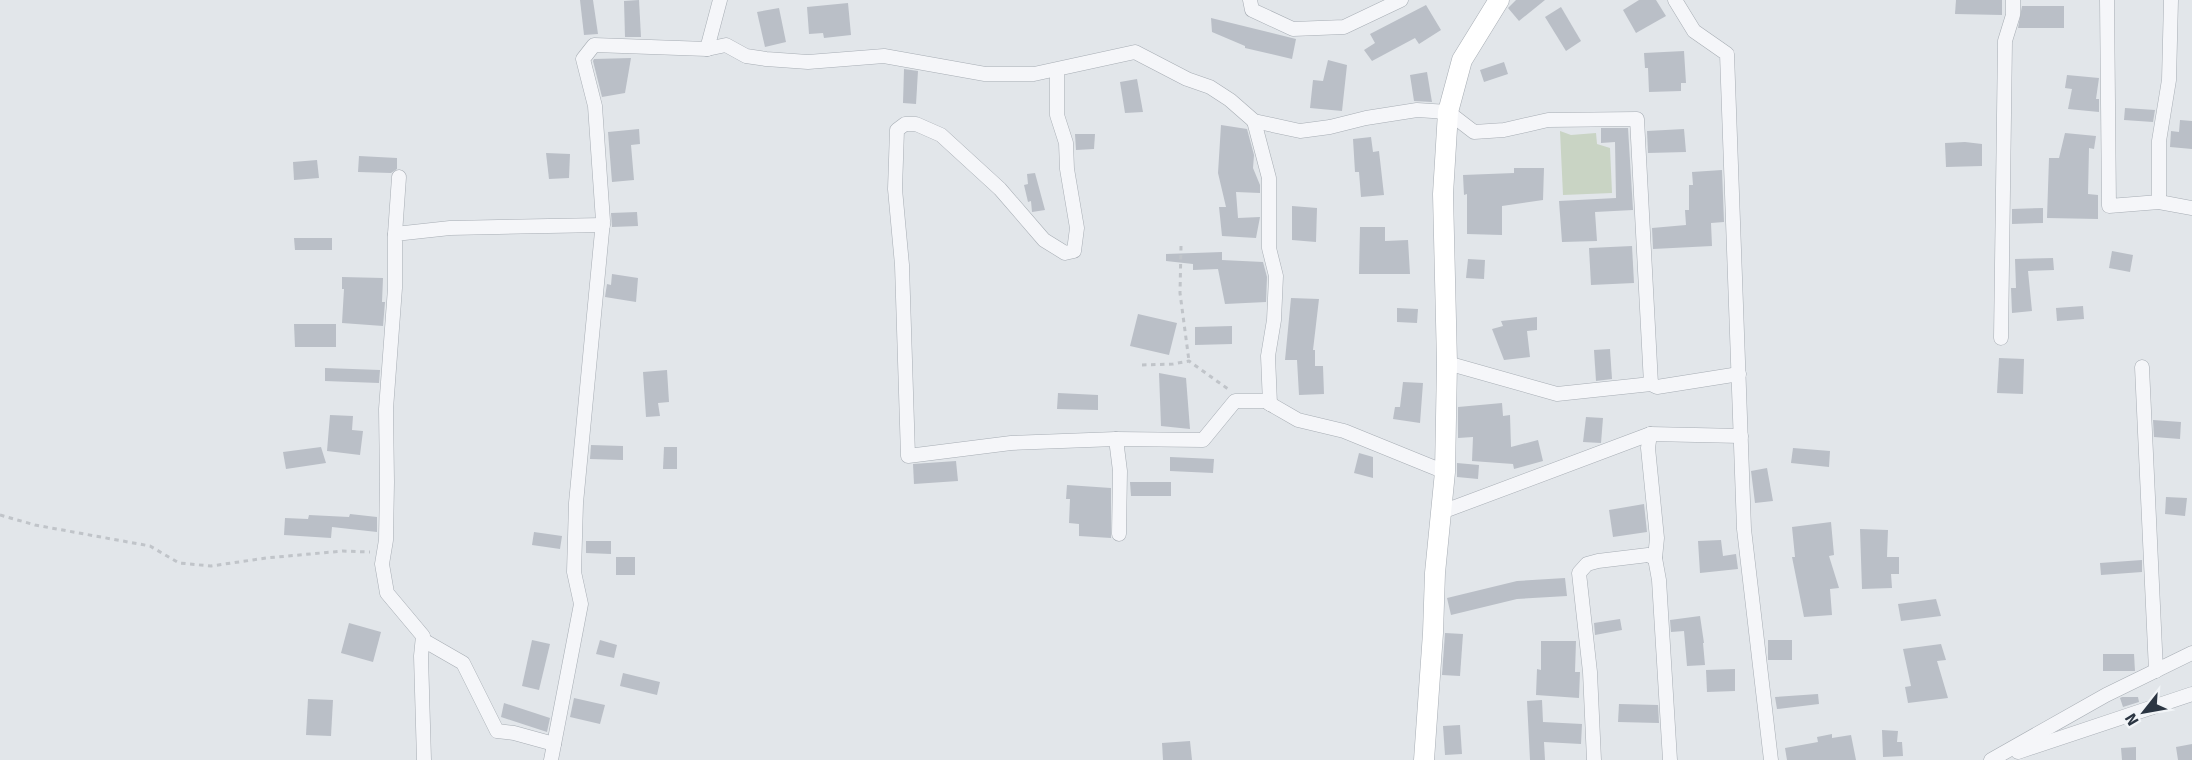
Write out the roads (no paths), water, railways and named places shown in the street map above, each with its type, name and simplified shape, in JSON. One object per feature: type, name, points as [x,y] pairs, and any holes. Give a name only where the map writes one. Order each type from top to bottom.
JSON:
[{"type":"street","points":[[707,49],[720,0]]},
{"type":"street","points":[[1250,0],[1252,10],[1293,28],[1344,27],[1401,0]]},
{"type":"street","points":[[1424,760],[1439,513],[1445,472],[1447,363],[1443,194],[1448,112],[1462,60],[1499,0]]},
{"type":"street","points":[[1675,0],[1694,31],[1727,54],[1744,529],[1771,760]]},
{"type":"street","points":[[2001,338],[2005,41],[2013,15],[2013,0]]},
{"type":"street","points":[[2107,0],[2109,206],[2159,202],[2192,208]]},
{"type":"street","points":[[2159,202],[2159,141],[2169,80],[2171,0]]},
{"type":"street","points":[[551,760],[581,604],[574,572],[576,503],[603,225],[595,106],[583,59],[594,45],[707,49],[726,45],[746,56],[808,62],[884,56],[985,74],[1034,74],[1136,52],[1187,79],[1209,87],[1230,100],[1254,121],[1300,130],[1330,127],[1366,118],[1417,110],[1448,112],[1474,132],[1504,129],[1548,120],[1637,119],[1651,384]]},
{"type":"street","points":[[1057,70],[1057,115],[1066,143],[1067,169],[1077,228],[1074,251],[1065,254],[1044,240],[1000,189],[941,135],[916,124],[905,124],[897,130],[895,189],[902,265],[908,456],[1011,443],[1116,439],[1203,440],[1235,401],[1265,401],[1298,420],[1344,431],[1445,472]]},
{"type":"street","points":[[1254,121],[1269,178],[1269,248],[1276,276],[1274,320],[1268,356],[1270,404]]},
{"type":"street","points":[[399,177],[395,234],[395,288],[386,409],[387,482],[382,564],[387,593],[423,636],[421,656],[424,760]]},
{"type":"street","points":[[395,234],[450,228],[603,225]]},
{"type":"street","points":[[1447,363],[1557,394],[1651,384],[1657,387],[1739,374]]},
{"type":"street","points":[[2142,367],[2156,671]]},
{"type":"street","points":[[1439,513],[1650,434],[1741,436]]},
{"type":"street","points":[[1650,434],[1649,465],[1657,538],[1655,558],[1659,580],[1670,760]]},
{"type":"street","points":[[1116,439],[1120,471],[1119,534]]},
{"type":"street","points":[[1594,760],[1590,672],[1579,573],[1587,564],[1598,561],[1648,555],[1655,558]]},
{"type":"street","points":[[423,640],[463,663],[497,731],[514,733],[554,744]]},
{"type":"street","points":[[1992,760],[2106,695],[2192,652]]},
{"type":"street","points":[[1992,760],[2192,694]]}]
